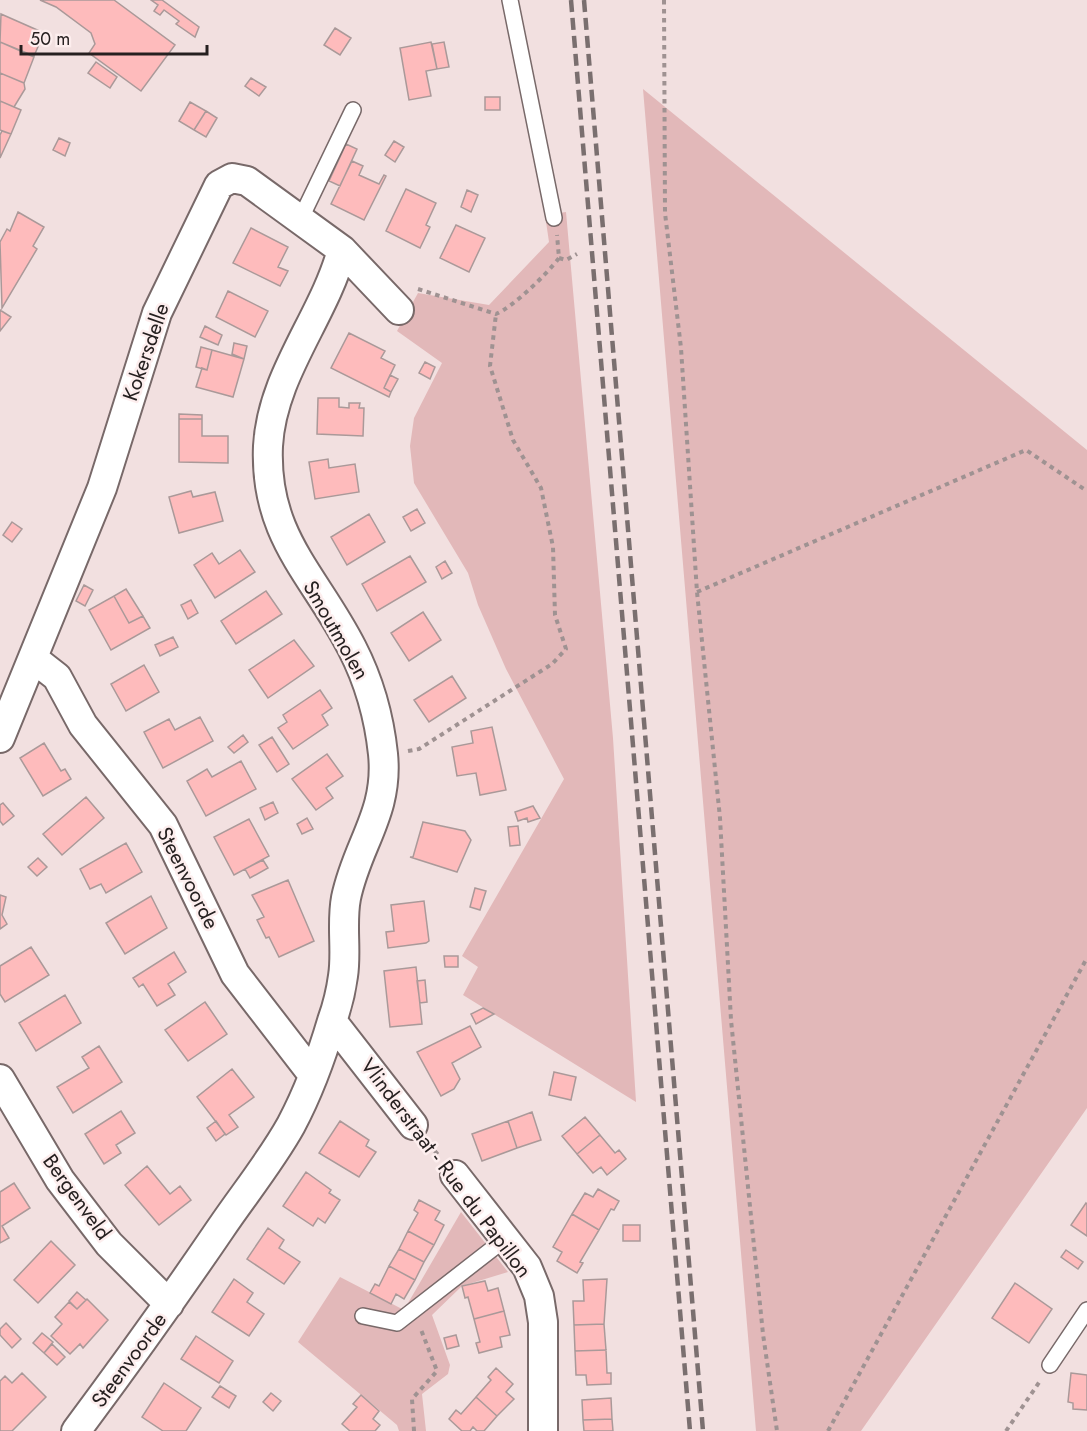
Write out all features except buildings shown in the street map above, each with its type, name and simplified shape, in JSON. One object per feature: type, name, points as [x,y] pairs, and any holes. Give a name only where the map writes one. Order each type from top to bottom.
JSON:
[{"type":"street","name":"Kokersdelle","points":[[0,738],[102,488],[157,313],[219,184],[232,178],[248,181],[408,299]]},
{"type":"street","name":"Smoutmolen","points":[[332,1021],[343,975],[346,898],[359,857],[377,818],[384,790],[383,756],[368,683],[350,645],[298,564],[283,534],[271,489],[268,444],[279,394],[336,272],[342,250]]},
{"type":"street","name":"Steenvoorde","points":[[34,659],[57,677],[83,724],[163,825],[235,974],[313,1075]]},
{"type":"street","name":"Steenvoorde","points":[[76,1431],[169,1304],[291,1124],[313,1075],[332,1021]]},
{"type":"street","name":"Vlinderstraat - Rue du Papillon","points":[[332,1021],[413,1125]]},
{"type":"street","name":"Bergenveld","points":[[0,1079],[60,1180],[110,1244],[169,1304]]},
{"type":"street","name":"Vlinderstraat - Rue du Papillon","points":[[455,1175],[527,1267],[538,1296],[543,1322],[543,1431]]},
{"type":"lane","points":[[510,0],[554,218]]},
{"type":"lane","points":[[300,220],[353,110]]},
{"type":"lane","points":[[363,1316],[397,1323],[505,1239]]},
{"type":"lane","points":[[1050,1365],[1087,1310]]},
{"type":"path","points":[[664,0],[665,213],[681,348],[697,592],[720,819],[731,1020],[763,1334],[777,1431]]},
{"type":"path","points":[[408,299],[496,314],[508,309],[559,258],[566,260],[577,254]]},
{"type":"path","points":[[383,756],[419,749],[552,664],[566,649],[555,615],[553,547],[541,489],[513,440],[490,366],[496,314]]},
{"type":"path","points":[[697,592],[1026,450],[1087,491]]},
{"type":"path","points":[[828,1431],[1087,958]]},
{"type":"path","name":"Vlinderstraat - Rue du Papillon","points":[[413,1125],[455,1175]]},
{"type":"path","points":[[414,1311],[437,1371],[412,1399],[414,1431]]},
{"type":"path","points":[[1006,1431],[1050,1365]]},
{"type":"shaded area","points":[[643,89],[1087,450],[1087,1108],[861,1431],[756,1431]]},
{"type":"shaded area","points":[[566,212],[613,738],[636,1102],[463,995],[478,967],[462,956],[564,779],[506,669],[478,605],[468,573],[414,483],[410,446],[414,418],[442,363],[397,331],[418,293],[489,305],[549,242],[545,215]]},
{"type":"shaded area","points":[[461,1212],[508,1272],[462,1286],[432,1315],[450,1365],[448,1374],[422,1394],[426,1431],[399,1431],[397,1425],[298,1342],[340,1277],[404,1310]]},
{"type":"railway","points":[[571,0],[690,1431]]},
{"type":"railway","points":[[584,0],[703,1431]]}]
